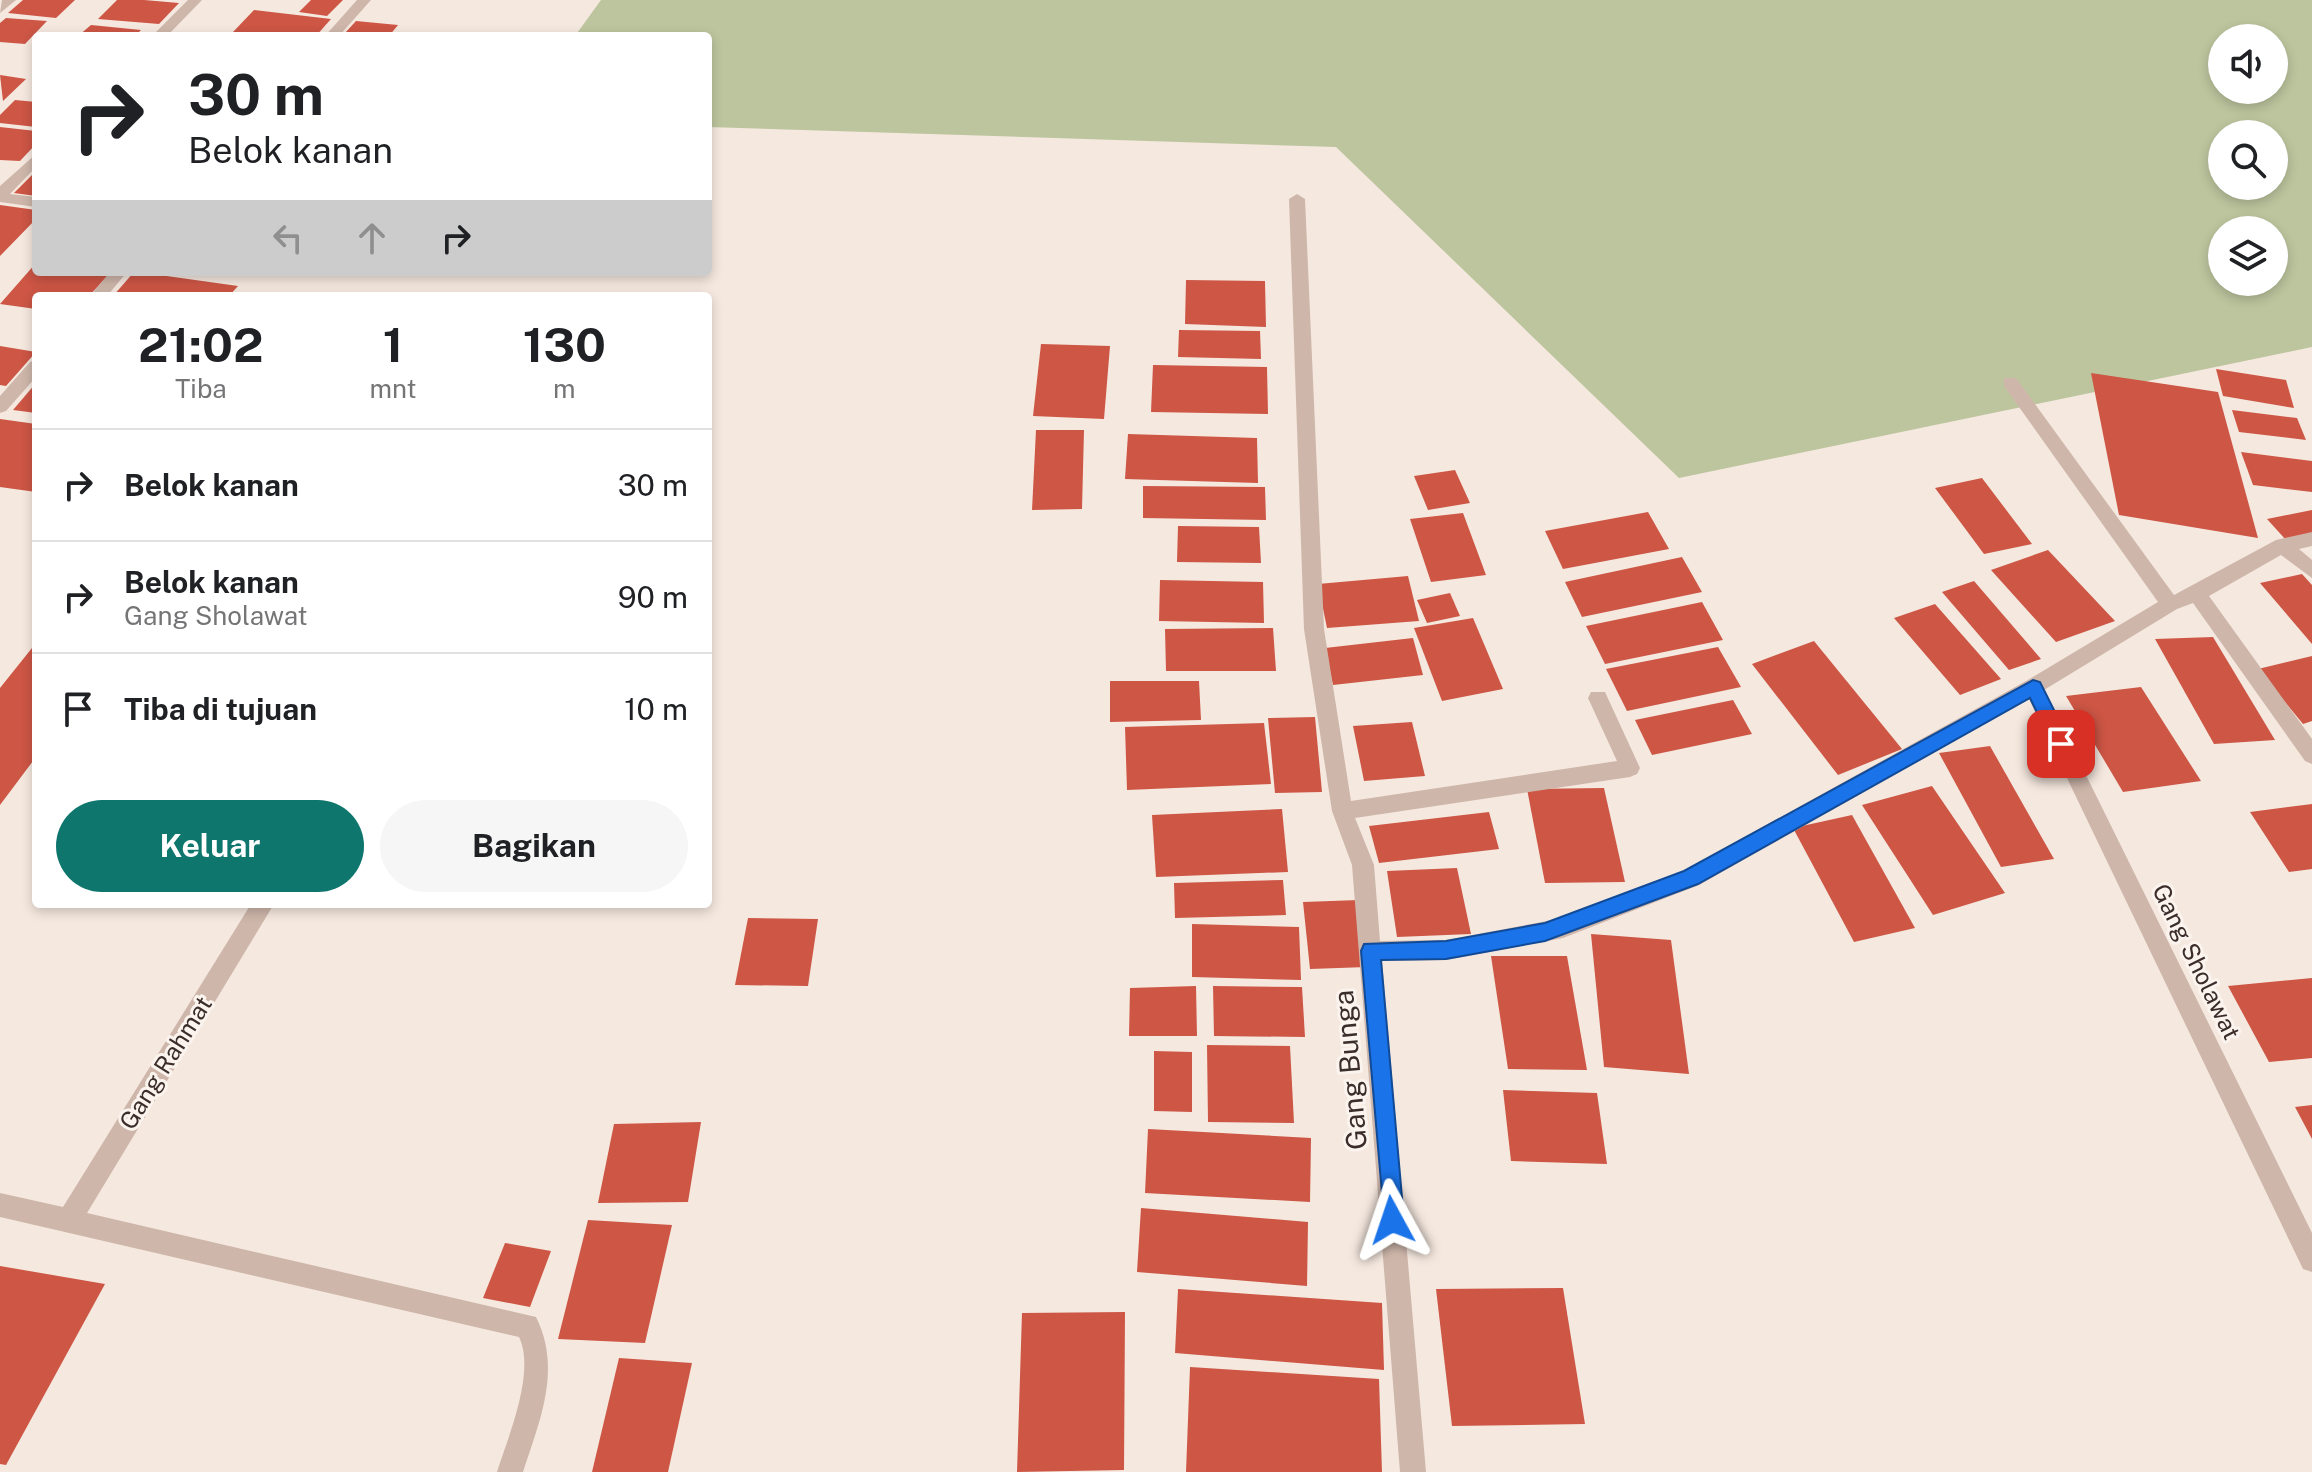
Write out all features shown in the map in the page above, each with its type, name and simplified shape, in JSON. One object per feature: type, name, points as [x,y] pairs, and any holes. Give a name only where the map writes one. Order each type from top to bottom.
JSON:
[{"type":"street","points":[[0,9],[9,0]]},
{"type":"street","points":[[163,32],[195,0]]},
{"type":"street","points":[[336,32],[364,0]]},
{"type":"street","points":[[0,196],[32,163]]},
{"type":"street","points":[[0,196],[32,201]]},
{"type":"street","name":"Gang Bunga","points":[[1297,199],[1314,629],[1342,811],[1363,865],[1413,1472]]},
{"type":"street","points":[[102,292],[116,276]]},
{"type":"street","points":[[0,407],[32,371]]},
{"type":"street","points":[[2010,382],[2170,604]]},
{"type":"street","points":[[1371,951],[1446,950],[1563,928],[1691,878],[2033,687],[2170,604],[2197,594],[2282,545],[2312,539]]},
{"type":"street","points":[[2282,545],[2312,571]]},
{"type":"street","points":[[2197,594],[2312,755]]},
{"type":"street","name":"Gang Sholawat","points":[[2033,687],[2312,1260]]},
{"type":"street","points":[[1342,811],[1630,768],[1598,698]]},
{"type":"street","name":"Gang Rahmat","points":[[68,1221],[261,908]]},
{"type":"street","points":[[0,1205],[527,1326],[536,1348],[537,1377],[510,1472]]},
{"type":"green space","points":[[601,0],[2312,0],[2312,347],[1679,478],[1336,147],[712,127],[712,32],[578,32]]},
{"type":"building","points":[[23,0],[75,0],[56,18],[8,13]]},
{"type":"building","points":[[117,0],[179,3],[159,24],[98,19]]},
{"type":"building","points":[[311,0],[343,0],[327,16],[299,12]]},
{"type":"building","points":[[254,10],[331,19],[320,32],[233,32]]},
{"type":"building","points":[[6,18],[47,21],[36,32],[32,32],[25,44],[0,42],[0,23]]},
{"type":"building","points":[[356,21],[398,25],[392,32],[346,32]]},
{"type":"building","points":[[91,25],[141,30],[139,32],[83,32]]},
{"type":"building","points":[[0,75],[26,79],[3,101]]},
{"type":"building","points":[[15,100],[32,102],[32,127],[0,123],[0,115]]},
{"type":"building","points":[[0,127],[32,131],[32,148],[20,161],[0,160]]},
{"type":"building","points":[[32,175],[32,195],[14,193]]},
{"type":"building","points":[[0,205],[32,209],[32,223],[0,256]]},
{"type":"building","points":[[32,268],[32,276],[107,276],[93,292],[32,292],[32,308],[0,304]]},
{"type":"building","points":[[130,276],[164,276],[238,286],[233,292],[116,292]]},
{"type":"building","points":[[1186,280],[1265,281],[1266,327],[1185,324]]},
{"type":"building","points":[[1179,330],[1260,331],[1261,359],[1178,357]]},
{"type":"building","points":[[1041,344],[1110,346],[1104,419],[1033,416]]},
{"type":"building","points":[[0,346],[32,351],[32,357],[6,386],[0,385]]},
{"type":"building","points":[[1153,365],[1267,367],[1268,414],[1151,412]]},
{"type":"building","points":[[2216,369],[2286,380],[2294,408],[2223,396]]},
{"type":"building","points":[[2091,373],[2218,392],[2258,538],[2119,515]]},
{"type":"building","points":[[32,388],[32,412],[13,410]]},
{"type":"building","points":[[2232,410],[2297,418],[2306,440],[2239,432]]},
{"type":"building","points":[[0,419],[32,423],[32,491],[0,487]]},
{"type":"building","points":[[1036,430],[1084,430],[1082,509],[1032,510]]},
{"type":"building","points":[[1128,434],[1257,438],[1258,483],[1125,479]]},
{"type":"building","points":[[2241,452],[2312,461],[2312,492],[2253,485]]},
{"type":"building","points":[[1455,470],[1470,503],[1428,510],[1414,476]]},
{"type":"building","points":[[1982,478],[2032,544],[1984,554],[1935,488]]},
{"type":"building","points":[[1143,486],[1265,487],[1266,520],[1143,518]]},
{"type":"building","points":[[2312,510],[2312,535],[2286,540],[2267,519]]},
{"type":"building","points":[[1648,512],[1669,549],[1563,569],[1545,531]]},
{"type":"building","points":[[1463,513],[1486,575],[1431,582],[1410,519]]},
{"type":"building","points":[[1178,526],[1259,527],[1261,563],[1177,562]]},
{"type":"building","points":[[2048,550],[2115,621],[2056,642],[1991,570]]},
{"type":"building","points":[[1682,557],[1702,592],[1582,617],[1565,582]]},
{"type":"building","points":[[2302,574],[2312,585],[2312,644],[2260,583]]},
{"type":"building","points":[[1408,576],[1419,621],[1327,628],[1318,584]]},
{"type":"building","points":[[1160,580],[1263,582],[1264,623],[1159,621]]},
{"type":"building","points":[[1974,581],[2041,659],[2009,670],[1942,592]]},
{"type":"building","points":[[1450,593],[1460,616],[1427,623],[1417,600]]},
{"type":"building","points":[[1702,602],[1723,640],[1605,664],[1586,626]]},
{"type":"building","points":[[1935,604],[2001,679],[1960,695],[1894,618]]},
{"type":"building","points":[[1473,618],[1503,689],[1442,701],[1414,628]]},
{"type":"building","points":[[1273,628],[1276,671],[1166,671],[1165,629]]},
{"type":"building","points":[[2213,637],[2275,740],[2214,744],[2155,639]]},
{"type":"building","points":[[1413,638],[1423,675],[1333,685],[1325,648]]},
{"type":"building","points":[[1814,641],[1902,749],[1838,775],[1752,664]]},
{"type":"building","points":[[1718,647],[1741,687],[1627,711],[1606,669]]},
{"type":"building","points":[[32,648],[32,762],[0,805],[0,688]]},
{"type":"building","points":[[2312,656],[2312,721],[2303,724],[2258,669]]},
{"type":"building","points":[[1110,681],[1199,681],[1201,720],[1110,722]]},
{"type":"building","points":[[2141,687],[2201,781],[2123,792],[2066,696]]},
{"type":"building","points":[[1733,700],[1752,734],[1652,755],[1635,720]]},
{"type":"building","points":[[1315,717],[1322,792],[1275,793],[1268,718]]},
{"type":"building","points":[[1412,722],[1425,776],[1364,781],[1353,726]]},
{"type":"building","points":[[1264,723],[1271,784],[1127,790],[1125,727]]},
{"type":"building","points":[[1990,746],[2054,859],[2001,867],[1939,753]]},
{"type":"building","points":[[1932,786],[2005,893],[1933,915],[1862,805]]},
{"type":"building","points":[[1604,788],[1625,882],[1545,883],[1527,789]]},
{"type":"building","points":[[2312,804],[2312,869],[2289,872],[2250,812]]},
{"type":"building","points":[[1282,809],[1288,872],[1156,877],[1152,815]]},
{"type":"building","points":[[1489,812],[1499,849],[1379,863],[1369,826]]},
{"type":"building","points":[[1852,815],[1915,928],[1854,942],[1793,828]]},
{"type":"building","points":[[1457,868],[1471,934],[1397,937],[1387,871]]},
{"type":"building","points":[[1283,880],[1286,915],[1175,918],[1174,883]]},
{"type":"building","points":[[1359,900],[1367,967],[1310,969],[1303,902]]},
{"type":"building","points":[[748,918],[818,919],[808,986],[735,985]]},
{"type":"building","points":[[1192,924],[1299,927],[1301,980],[1192,977]]},
{"type":"building","points":[[1591,934],[1671,940],[1689,1074],[1604,1067]]},
{"type":"building","points":[[1491,956],[1567,956],[1587,1070],[1508,1069]]},
{"type":"building","points":[[2312,978],[2312,1058],[2269,1062],[2228,986]]},
{"type":"building","points":[[1196,986],[1197,1036],[1129,1036],[1130,988]]},
{"type":"building","points":[[1213,986],[1302,987],[1305,1037],[1214,1036]]},
{"type":"building","points":[[1207,1045],[1290,1046],[1294,1123],[1208,1122]]},
{"type":"building","points":[[1154,1051],[1192,1052],[1192,1112],[1154,1111]]},
{"type":"building","points":[[1503,1090],[1597,1093],[1607,1164],[1511,1161]]},
{"type":"building","points":[[2312,1105],[2312,1139],[2295,1107]]},
{"type":"building","points":[[701,1122],[688,1202],[598,1203],[614,1124]]},
{"type":"building","points":[[1148,1129],[1311,1138],[1310,1202],[1145,1193]]},
{"type":"building","points":[[1141,1208],[1308,1222],[1307,1286],[1137,1272]]},
{"type":"building","points":[[588,1220],[672,1225],[645,1343],[558,1339]]},
{"type":"building","points":[[505,1243],[551,1251],[530,1307],[483,1298]]},
{"type":"building","points":[[0,1266],[105,1284],[6,1465],[0,1464]]},
{"type":"building","points":[[1563,1288],[1585,1424],[1452,1426],[1436,1289]]},
{"type":"building","points":[[1178,1289],[1382,1303],[1384,1370],[1175,1353]]},
{"type":"building","points":[[1125,1312],[1124,1470],[1017,1472],[1022,1313]]},
{"type":"building","points":[[619,1358],[692,1363],[668,1472],[592,1472]]},
{"type":"building","points":[[1190,1367],[1379,1379],[1382,1472],[1186,1472]]},
{"type":"route","points":[[1392,1220],[1371,951],[1446,950],[1563,928],[1691,878],[2033,687],[2061,744]]}]
